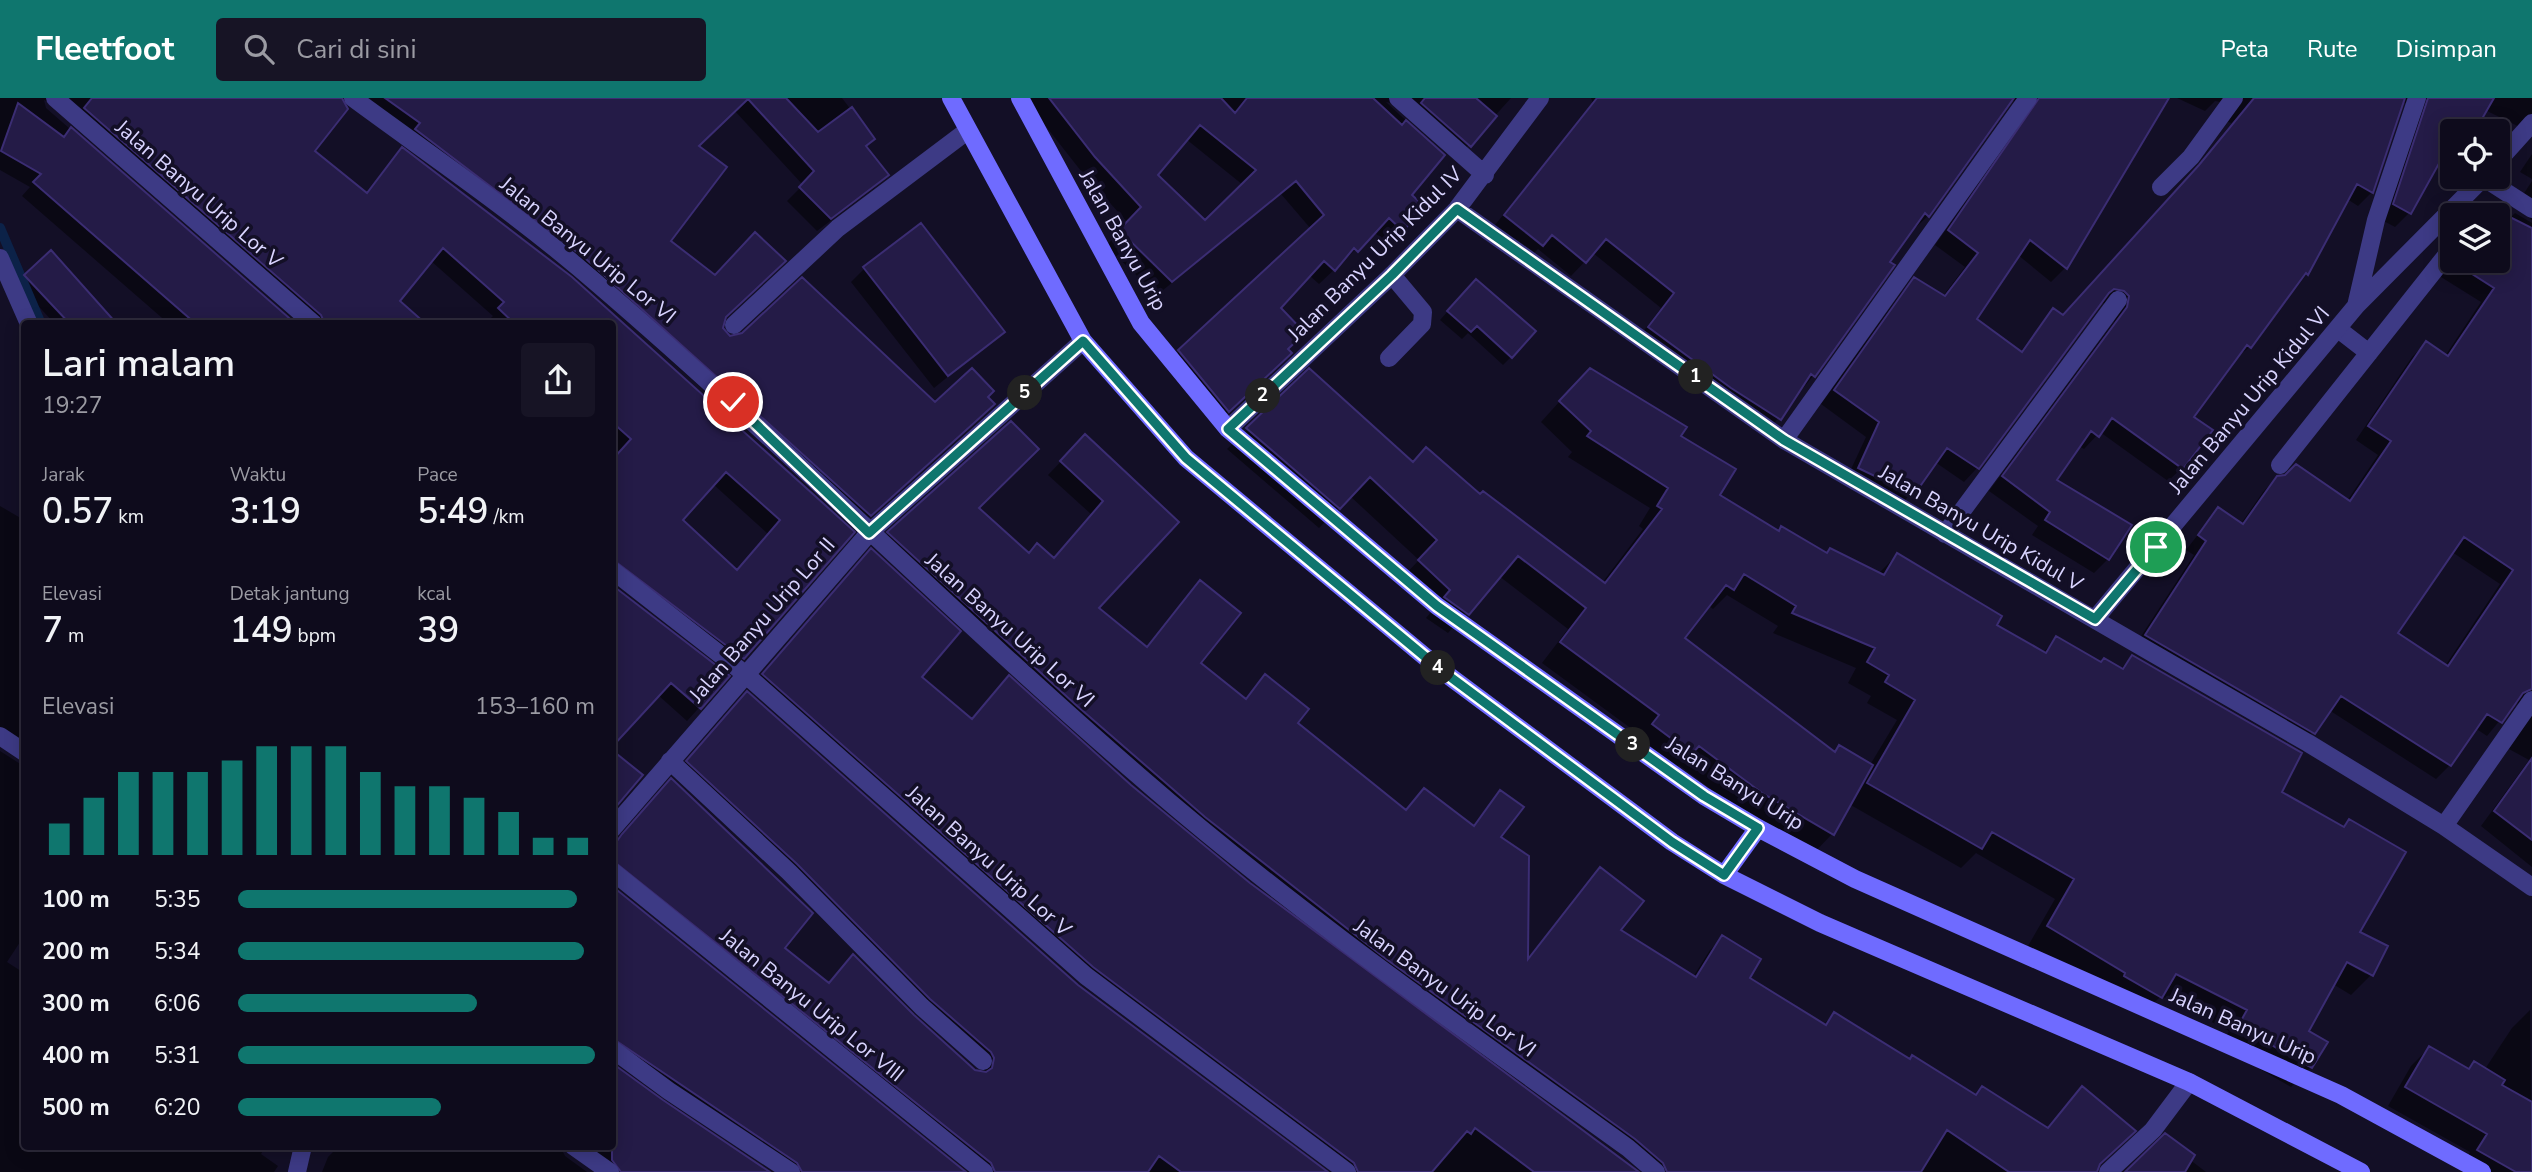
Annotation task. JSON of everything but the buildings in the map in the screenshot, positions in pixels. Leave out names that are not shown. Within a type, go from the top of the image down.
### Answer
[{"type":"main road","points":[[951,98],[1083,341],[1196,467],[1441,670],[1672,842],[1724,875],[1820,923],[2189,1082],[2361,1172]]},
{"type":"main road","name":"Jalan Banyu Urip","points":[[1020,98],[1141,323],[1228,429],[1437,606],[1704,796],[1758,828],[1855,880],[2341,1095],[2482,1172]]},
{"type":"main road","points":[[1724,875],[1758,828]]},
{"type":"street","name":"Jalan Banyu Urip Lor V","points":[[55,98],[309,320]]},
{"type":"street","name":"Jalan Banyu Urip Lor VI","points":[[353,98],[576,265],[733,402],[869,533],[1140,777],[1313,919],[1656,1172]]},
{"type":"street","points":[[1398,98],[1485,175]]},
{"type":"street","name":"Jalan Banyu Urip Kidul IV","points":[[1228,429],[1392,275],[1457,209],[1540,98]]},
{"type":"street","points":[[1784,440],[2028,98]]},
{"type":"street","points":[[2161,187],[2191,157],[2234,98]]},
{"type":"street","name":"Jalan Banyu Urip Kidul VI","points":[[2356,306],[2376,220],[2417,98]]},
{"type":"street","points":[[2510,147],[2532,122]]},
{"type":"street","points":[[734,325],[838,228],[967,131]]},
{"type":"street","name":"Jalan Banyu Urip Kidul VI","points":[[2095,619],[2356,306],[2472,189]]},
{"type":"street","points":[[2502,189],[2532,209]]},
{"type":"street","name":"Jalan Banyu Urip Kidul V","points":[[1457,209],[1784,440],[2308,743],[2444,826],[2532,887]]},
{"type":"street","points":[[0,258],[27,320]]},
{"type":"street","points":[[2280,465],[2440,263]]},
{"type":"street","points":[[1389,358],[1422,324],[1423,312],[1392,275]]},
{"type":"street","points":[[1945,534],[2118,300]]},
{"type":"street","points":[[2338,329],[2369,353]]},
{"type":"street","name":"Jalan Banyu Urip Lor II","points":[[616,824],[869,533],[1083,341]]},
{"type":"street","name":"Jalan Banyu Urip Lor V","points":[[616,573],[745,674],[1086,976],[1347,1172]]},
{"type":"street","points":[[2444,826],[2532,699]]},
{"type":"street","points":[[0,736],[21,750]]},
{"type":"street","points":[[670,761],[789,872],[922,1007],[984,1061]]},
{"type":"street","name":"Jalan Banyu Urip Lor VIII","points":[[616,875],[984,1172]]},
{"type":"street","points":[[616,1052],[669,1091],[791,1172]]},
{"type":"street","points":[[2108,1172],[2153,1130],[2189,1082]]},
{"type":"street","points":[[297,1172],[302,1150]]},
{"type":"street","points":[[579,1150],[611,1172]]},
{"type":"waterway","points":[[0,228],[39,320]]},
{"type":"route","points":[[733,402],[869,533],[1083,341],[1186,458],[1441,670],[1672,842],[1724,875],[1758,828],[1704,796],[1437,606],[1228,429],[1392,275],[1457,209],[1784,440],[2095,619],[2156,547]]}]
